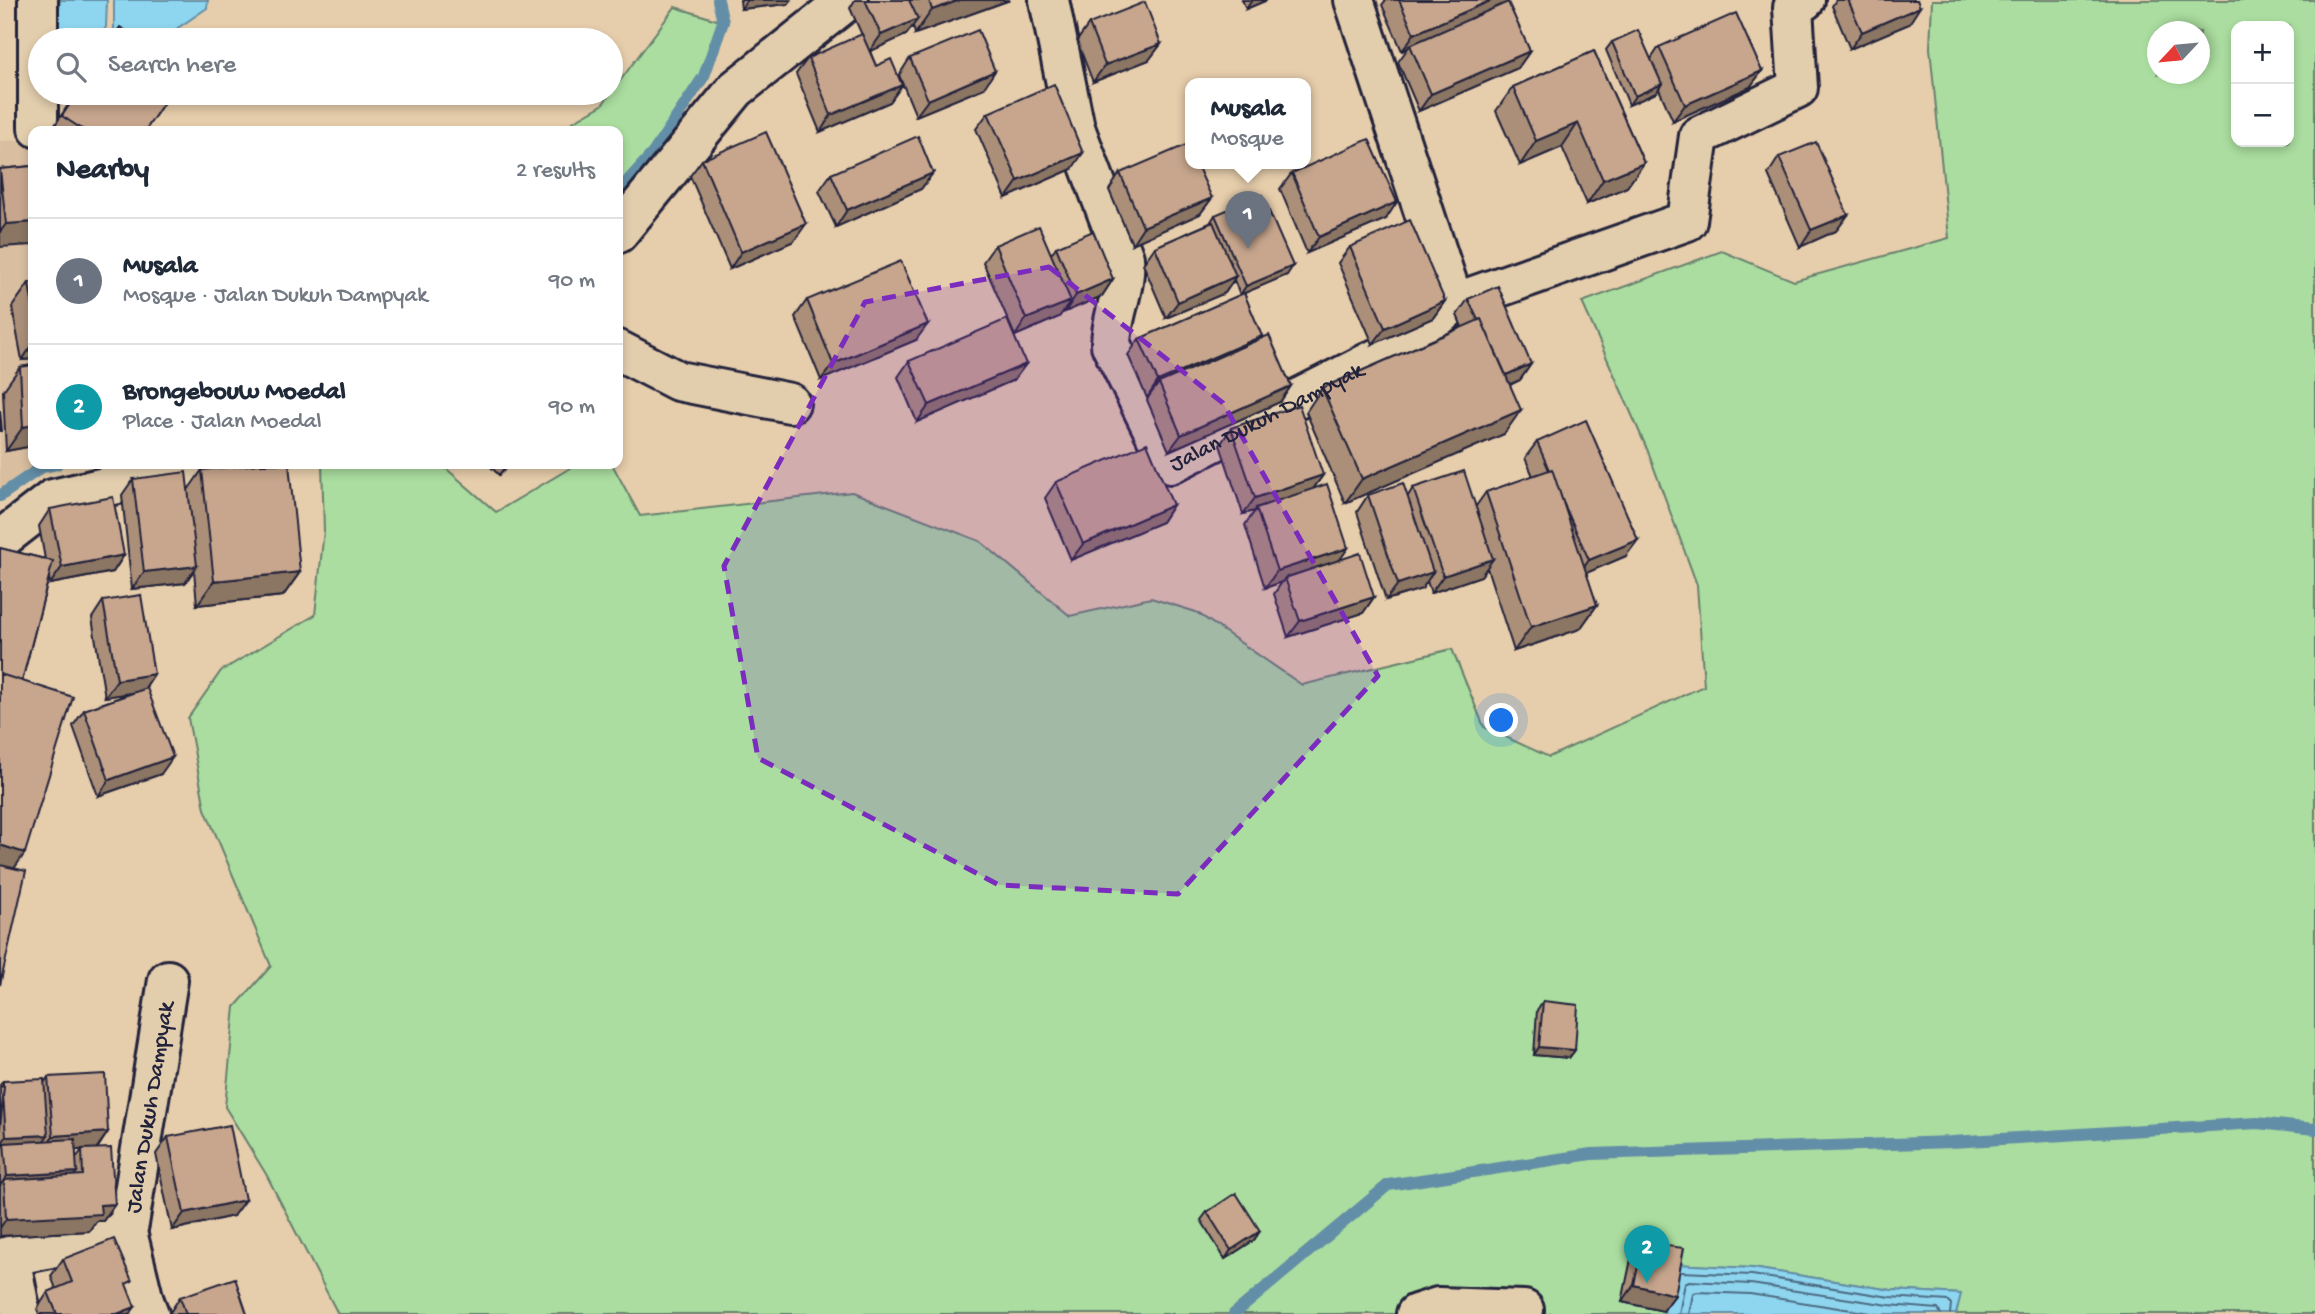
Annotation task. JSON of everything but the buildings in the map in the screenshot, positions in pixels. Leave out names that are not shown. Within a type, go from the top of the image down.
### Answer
[{"type":"street","points":[[38,0],[38,28]]},
{"type":"street","points":[[623,227],[736,89],[848,0]]},
{"type":"street","name":"Jalan Dukuh Dampyak","points":[[1049,0],[1075,128],[1124,258],[1125,269],[1111,332],[1111,345],[1170,464],[1409,342],[1454,303],[1688,221],[1699,136],[1798,89],[1793,8],[1805,0]]},
{"type":"street","points":[[1354,0],[1454,303]]},
{"type":"street","points":[[38,105],[38,126]]},
{"type":"street","points":[[623,352],[678,381],[790,403]]},
{"type":"street","points":[[0,540],[53,499],[182,469]]},
{"type":"street","name":"Jalan Dukuh Dampyak","points":[[5,1257],[117,1235],[129,1224],[168,980]]},
{"type":"street","points":[[126,1228],[149,1314]]},
{"type":"street","points":[[5,1257],[21,1314]]},
{"type":"street","points":[[1416,1314],[1437,1307],[1524,1310]]},
{"type":"highlighted area","points":[[1049,267],[1223,403],[1378,676],[1178,894],[999,885],[758,758],[724,566],[865,302]]},
{"type":"shaded area","points":[[28,140],[28,469],[39,469],[0,500],[0,141]]},
{"type":"green space","points":[[1932,0],[2315,0],[2315,1314],[1956,1314],[1960,1294],[1891,1290],[1752,1268],[1673,1264],[1664,1314],[338,1314],[266,1174],[225,1107],[235,1007],[271,966],[205,809],[188,718],[221,671],[315,615],[324,530],[322,469],[447,469],[496,512],[569,469],[615,469],[640,516],[852,492],[980,541],[1070,616],[1151,598],[1196,612],[1302,685],[1452,649],[1484,727],[1549,757],[1704,686],[1697,585],[1647,449],[1582,302],[1722,251],[1794,281],[1949,238],[1930,48]]},
{"type":"green space","points":[[675,7],[723,22],[704,76],[653,153],[669,200],[623,219],[623,126],[566,126],[602,105],[623,105],[623,77]]},
{"type":"water","points":[[60,0],[107,0],[105,28],[57,28]]},
{"type":"water","points":[[114,0],[208,0],[207,8],[178,28],[114,28]]},
{"type":"water","points":[[1673,1264],[1752,1268],[1891,1290],[1961,1294],[1956,1314],[1664,1314]]},
{"type":"waterway","points":[[623,186],[653,153],[704,76],[723,22],[718,0]]},
{"type":"waterway","points":[[0,496],[39,469]]},
{"type":"waterway","points":[[1234,1314],[1388,1185],[1591,1154],[1952,1142],[2257,1123],[2315,1129]]},
{"type":"place","name":"Musala","points":[[1248,249]]},
{"type":"place","name":"Brongebouw Moedal","points":[[1647,1283]]}]
